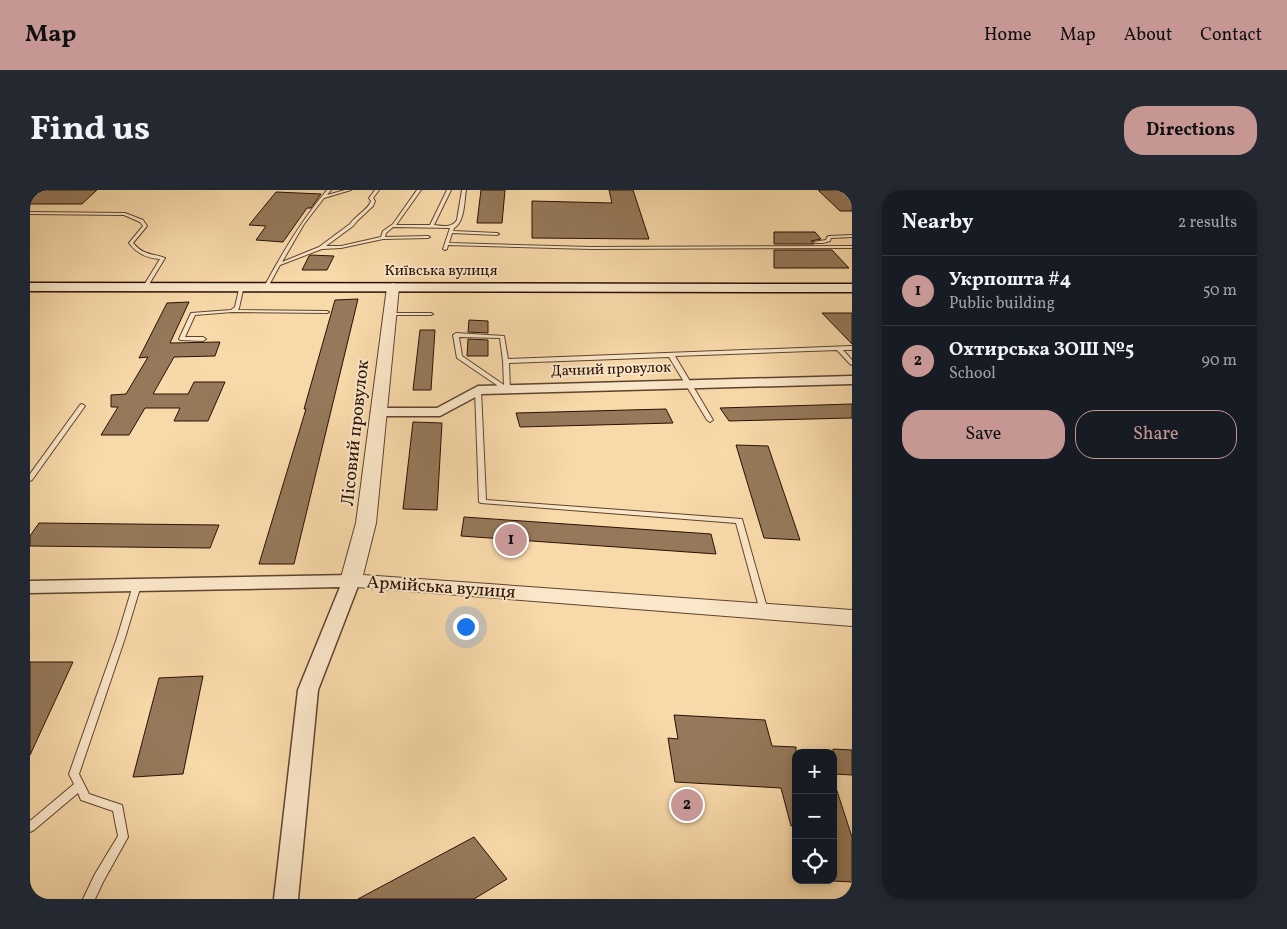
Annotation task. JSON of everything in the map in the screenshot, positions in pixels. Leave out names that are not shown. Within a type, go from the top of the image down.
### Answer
[{"type":"main road","name":"Київська вулиця","points":[[143,289],[266,287],[852,289]]},
{"type":"main road","name":"Київська вулиця","points":[[30,288],[241,290],[393,288]]},
{"type":"street","name":"Лісовий провулок","points":[[351,582],[366,523],[393,288]]},
{"type":"street","name":"Дачний провулок","points":[[478,390],[852,380]]},
{"type":"street","points":[[378,412],[440,412],[478,390]]},
{"type":"street","points":[[286,899],[308,690],[351,582]]},
{"type":"street","name":"Армійська вулиця","points":[[30,587],[351,582],[852,618]]},
{"type":"lane","points":[[266,287],[277,265],[329,190]]},
{"type":"lane","points":[[323,197],[349,190]]},
{"type":"lane","points":[[277,265],[321,248],[352,225],[372,205],[371,198],[378,190]]},
{"type":"lane","points":[[383,238],[384,232],[392,226],[420,190]]},
{"type":"lane","points":[[432,226],[449,190]]},
{"type":"lane","points":[[464,190],[458,220],[451,230],[446,246],[591,248],[852,247]]},
{"type":"lane","points":[[446,196],[463,196]]},
{"type":"lane","points":[[30,214],[125,214],[142,220],[145,226],[131,243],[136,251],[148,257],[163,258],[143,289]]},
{"type":"lane","points":[[392,226],[432,226],[451,230],[496,234]]},
{"type":"lane","points":[[815,242],[828,241],[829,237],[852,236]]},
{"type":"lane","points":[[321,248],[341,247],[383,238],[428,237]]},
{"type":"lane","points":[[232,311],[237,308],[241,290]]},
{"type":"lane","points":[[203,339],[182,339],[193,314],[232,311],[327,312]]},
{"type":"lane","points":[[389,314],[431,314]]},
{"type":"lane","points":[[456,335],[502,337],[506,360],[507,390],[459,357],[456,335]]},
{"type":"lane","points":[[506,360],[852,348]]},
{"type":"lane","points":[[839,349],[852,363]]},
{"type":"lane","points":[[671,355],[710,420]]},
{"type":"lane","points":[[478,390],[483,502],[739,521],[764,611]]},
{"type":"lane","points":[[30,479],[82,406]]},
{"type":"lane","points":[[89,899],[123,837],[118,808],[85,797],[74,774],[122,638],[138,585]]},
{"type":"lane","points":[[30,827],[79,786]]},
{"type":"building","points":[[30,190],[97,190],[82,204],[30,204]]},
{"type":"building","points":[[481,190],[505,190],[502,223],[477,223]]},
{"type":"building","points":[[609,190],[633,190],[649,239],[532,238],[532,201],[612,203]]},
{"type":"building","points":[[818,190],[852,190],[852,211],[840,211]]},
{"type":"building","points":[[276,192],[321,194],[311,208],[307,208],[283,242],[256,240],[266,226],[249,225]]},
{"type":"building","points":[[774,232],[815,232],[821,239],[811,241],[814,244],[774,244]]},
{"type":"building","points":[[774,250],[832,250],[849,268],[774,268]]},
{"type":"building","points":[[311,255],[334,256],[327,270],[302,270]]},
{"type":"building","points":[[358,299],[294,564],[259,564],[306,409],[304,409],[335,300]]},
{"type":"building","points":[[189,302],[170,343],[220,342],[215,356],[174,357],[153,394],[188,394],[194,382],[225,382],[208,421],[174,421],[180,408],[145,408],[129,435],[101,435],[118,407],[111,407],[111,395],[126,394],[148,357],[139,358],[167,303]]},
{"type":"building","points":[[822,313],[852,313],[852,344]]},
{"type":"building","points":[[469,320],[488,321],[488,333],[468,332]]},
{"type":"building","points":[[420,330],[435,330],[431,390],[413,390]]},
{"type":"building","points":[[468,339],[488,340],[488,356],[467,356]]},
{"type":"building","points":[[852,404],[852,418],[729,421],[720,408]]},
{"type":"building","points":[[666,409],[673,423],[520,427],[516,413]]},
{"type":"building","points":[[413,422],[442,423],[437,510],[403,509]]},
{"type":"building","points":[[736,445],[768,446],[800,540],[764,538]]},
{"type":"building","points":[[464,517],[711,534],[716,554],[461,536]]},
{"type":"building","points":[[39,523],[219,525],[210,548],[30,546],[30,536]]},
{"type":"building","points":[[30,662],[73,662],[30,755]]},
{"type":"building","points":[[203,676],[183,774],[133,777],[159,678]]},
{"type":"building","points":[[674,715],[765,720],[772,746],[796,747],[796,749],[792,749],[792,826],[781,788],[675,782],[668,738],[678,739]]},
{"type":"building","points":[[837,749],[852,750],[852,775],[837,774]]},
{"type":"building","points":[[837,791],[852,837],[852,882],[837,881]]},
{"type":"building","points":[[474,837],[507,879],[474,899],[358,899]]},
{"type":"place","name":"Укрпошта #4","points":[[511,540]]},
{"type":"place","name":"Охтирська ЗОШ №5","points":[[687,805]]}]
